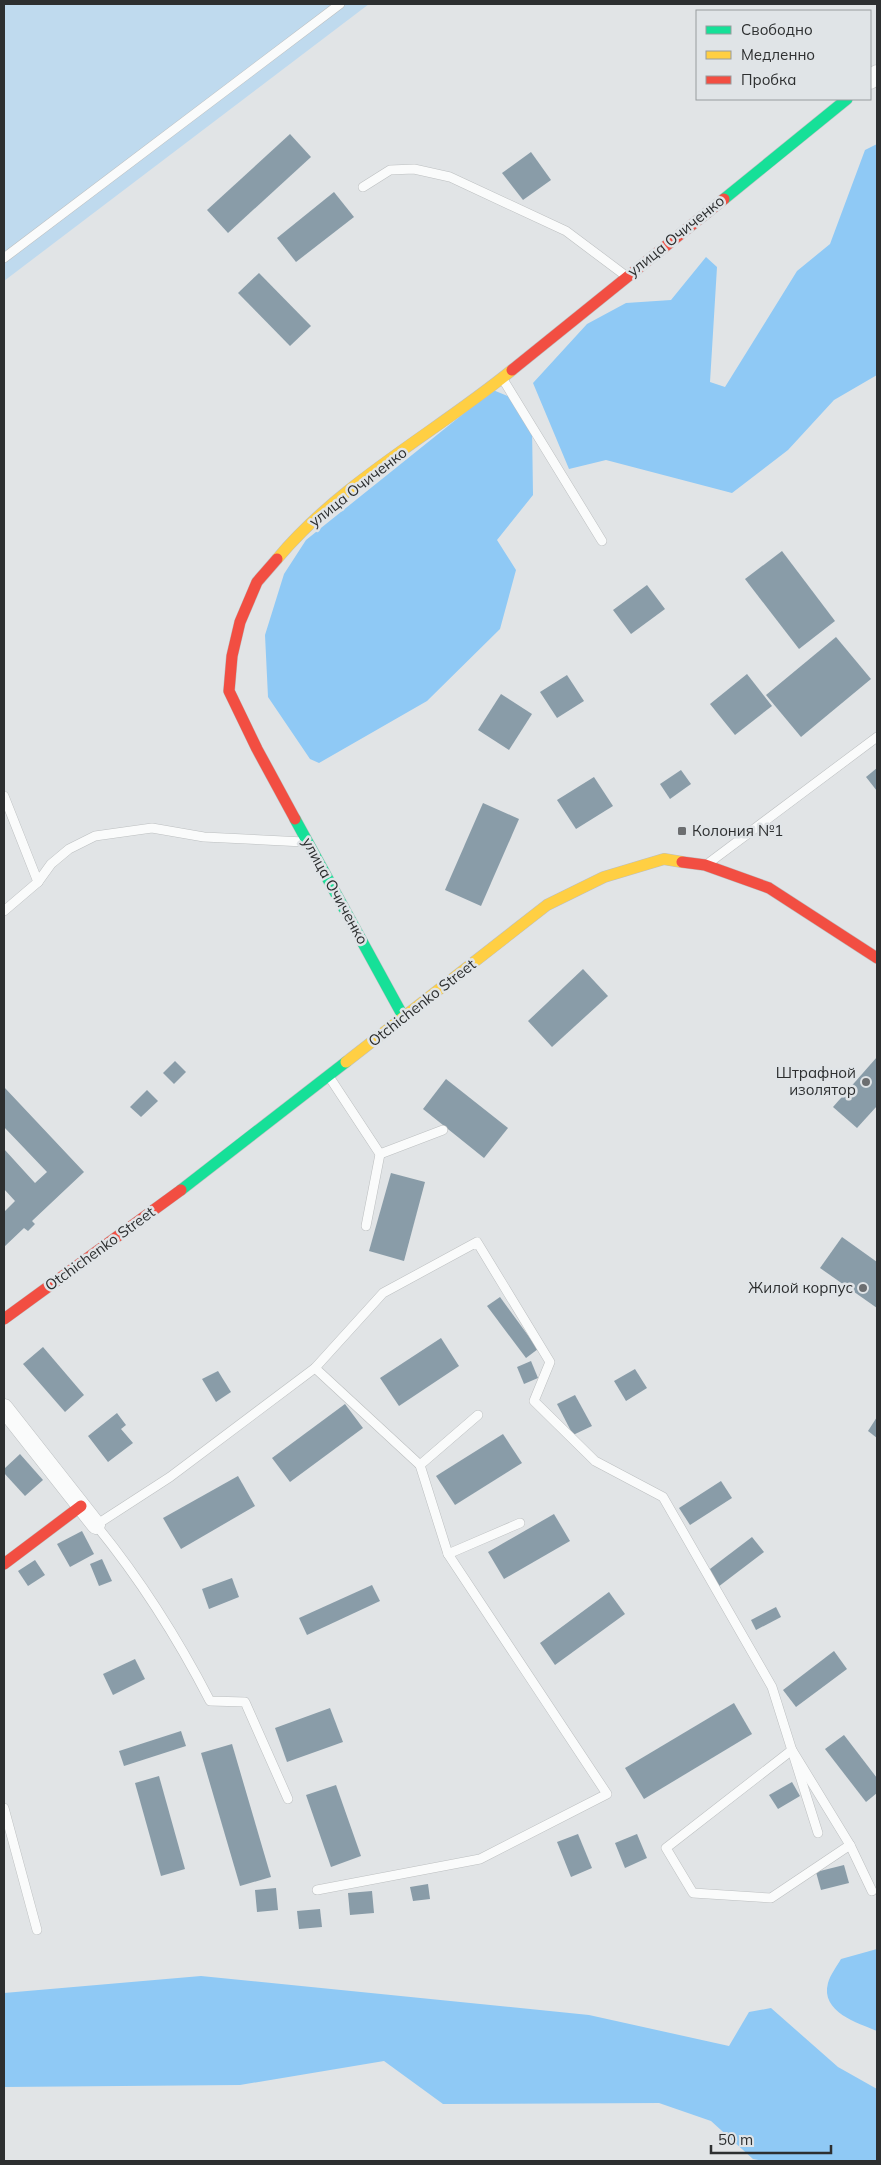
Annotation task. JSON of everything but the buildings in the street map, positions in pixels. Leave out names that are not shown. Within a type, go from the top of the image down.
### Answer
[{"type":"street","name":"улица Очиченко","points":[[404,1018],[257,749],[229,690],[232,656],[240,622],[257,582],[294,538],[349,491],[502,378],[846,100]]},
{"type":"street","name":"Otchichenko Street","points":[[4,1319],[197,1178],[404,1018],[546,905],[604,877],[664,859],[705,866],[769,888],[877,958]]},
{"type":"street","points":[[4,1408],[96,1525]]},
{"type":"street","points":[[4,1564],[80,1506]]},
{"type":"lane","points":[[4,258],[340,4]]},
{"type":"lane","points":[[363,187],[390,170],[414,169],[450,176],[566,231],[626,276]]},
{"type":"lane","points":[[502,378],[602,541]]},
{"type":"lane","points":[[705,866],[877,737]]},
{"type":"lane","points":[[4,796],[38,882]]},
{"type":"lane","points":[[4,911],[38,882],[51,864],[69,849],[95,836],[152,828],[204,837],[308,843]]},
{"type":"lane","points":[[328,1075],[380,1154],[366,1226]]},
{"type":"lane","points":[[380,1154],[443,1130]]},
{"type":"lane","points":[[288,1799],[245,1702],[210,1701],[181,1648],[120,1554],[96,1525],[170,1478],[315,1368],[383,1293],[477,1242],[550,1362],[534,1401],[595,1461],[663,1497],[772,1687],[818,1833]]},
{"type":"lane","points":[[315,1368],[420,1465],[448,1554],[607,1794],[480,1859],[317,1890]]},
{"type":"lane","points":[[420,1465],[478,1415]]},
{"type":"lane","points":[[448,1554],[520,1522]]},
{"type":"lane","points":[[792,1750],[666,1848],[693,1893],[771,1898],[850,1845]]},
{"type":"lane","points":[[792,1750],[850,1845],[872,1891]]},
{"type":"lane","points":[[4,1808],[37,1930]]},
{"type":"shaded area","points":[[4,4],[369,4],[4,281]]},
{"type":"water","points":[[877,144],[877,375],[834,400],[788,450],[732,493],[606,460],[569,469],[533,383],[587,324],[626,303],[671,300],[706,257],[717,267],[710,382],[725,387],[797,271],[830,244],[865,150]]},
{"type":"water","points":[[493,390],[510,397],[532,426],[533,495],[497,540],[516,570],[500,629],[427,701],[319,763],[310,759],[268,697],[265,635],[284,574],[306,540]]},
{"type":"water","points":[[877,1949],[877,2031],[842,2015],[830,2002],[827,1993],[829,1980],[841,1959]]},
{"type":"water","points":[[201,1976],[589,2015],[729,2046],[749,2012],[771,2008],[838,2067],[877,2089],[877,2161],[764,2161],[753,2159],[711,2121],[659,2103],[443,2104],[384,2061],[240,2085],[4,2087],[4,1993]]},
{"type":"traffic: fast","points":[[724,199],[846,100]]},
{"type":"traffic: fast","points":[[295,819],[404,1018]]},
{"type":"traffic: fast","points":[[181,1190],[346,1062]]},
{"type":"traffic: slow","points":[[277,559],[302,531],[359,482],[512,370]]},
{"type":"traffic: slow","points":[[346,1062],[547,905],[604,877],[664,859],[682,862]]},
{"type":"traffic: jam","points":[[512,370],[724,199]]},
{"type":"traffic: jam","points":[[277,559],[257,582],[240,622],[232,656],[229,691],[257,749],[295,819]]},
{"type":"traffic: jam","points":[[682,862],[705,865],[769,888],[877,958]]},
{"type":"traffic: jam","points":[[4,1319],[181,1190]]},
{"type":"traffic: jam","points":[[4,1564],[81,1506]]},
{"type":"place","name":"Колония №1","points":[[682,831]]},
{"type":"place","name":"Штрафной изолятор","points":[[866,1082]]},
{"type":"place","name":"Жилой корпус","points":[[863,1288]]}]
